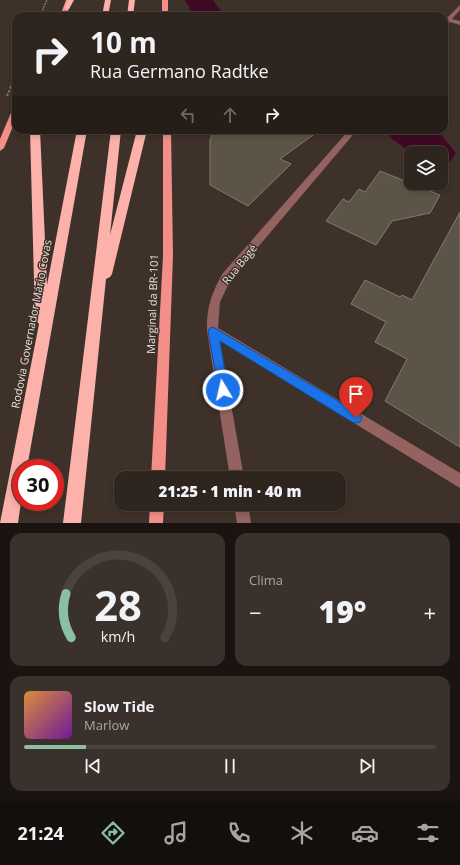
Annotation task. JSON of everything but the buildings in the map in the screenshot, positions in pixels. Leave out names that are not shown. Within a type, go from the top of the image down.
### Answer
[{"type":"highway","points":[[67,8],[70,0]]},
{"type":"highway","points":[[106,12],[108,0]]},
{"type":"highway","points":[[130,12],[132,0]]},
{"type":"highway","points":[[35,134],[43,340]]},
{"type":"highway","name":"Rodovia Governador Mário Covas","points":[[9,523],[81,134]]},
{"type":"highway","points":[[72,523],[116,134]]},
{"type":"highway","points":[[94,320],[141,134]]},
{"type":"main road","points":[[165,0],[165,12]]},
{"type":"main road","points":[[65,12],[67,8]]},
{"type":"main road","points":[[0,148],[12,120]]},
{"type":"main road","name":"Marginal da BR-101","points":[[158,471],[168,256],[167,134]]},
{"type":"main road","points":[[156,523],[157,511]]},
{"type":"street","points":[[460,7],[448,20],[460,23]]},
{"type":"street","name":"Rua Bagé","points":[[236,471],[213,331],[212,312],[216,293],[227,276],[350,134]]},
{"type":"street","points":[[213,331],[460,480]]},
{"type":"street","points":[[242,511],[244,523]]},
{"type":"path","points":[[42,12],[47,0]]},
{"type":"path","points":[[5,100],[12,83]]},
{"type":"waterway","points":[[199,0],[206,12]]},
{"type":"waterway","points":[[412,134],[429,146]]},
{"type":"route","points":[[223,390],[213,331],[356,418]]}]
